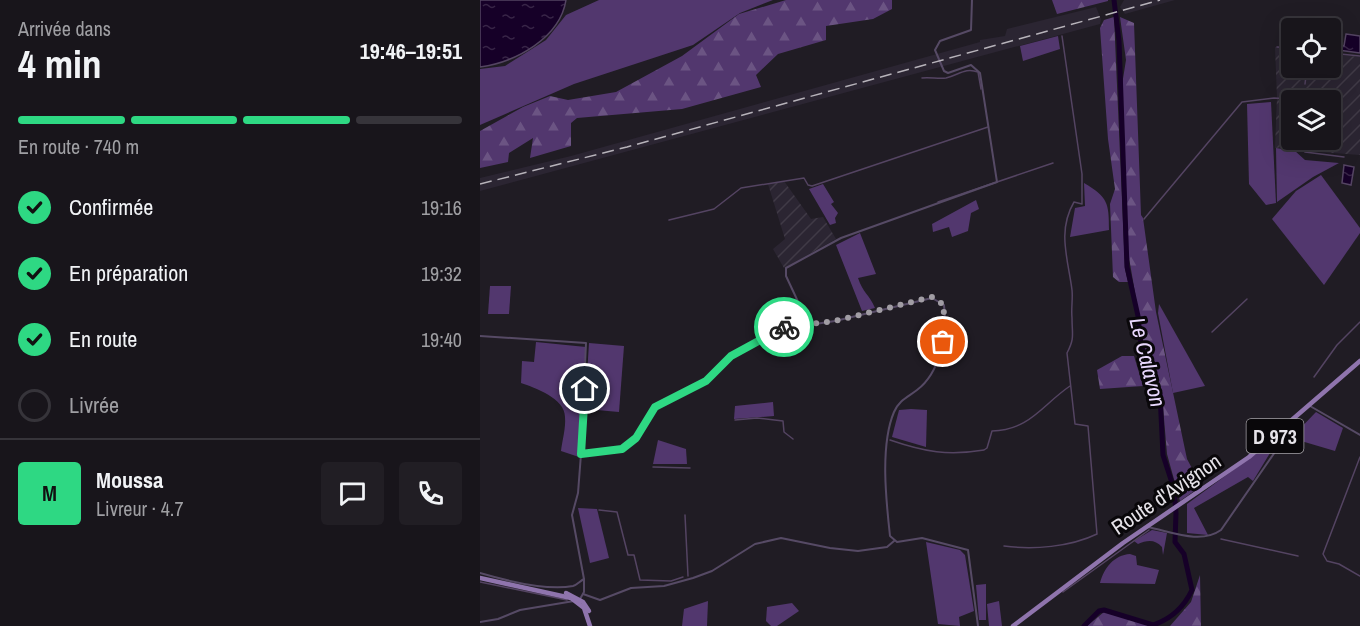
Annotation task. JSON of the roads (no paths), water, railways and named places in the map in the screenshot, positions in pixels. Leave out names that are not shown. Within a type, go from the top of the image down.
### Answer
[{"type":"main road","name":"Route d'Avignon","points":[[1013,626],[1285,428],[1360,361]]},
{"type":"main road","points":[[480,578],[580,600]]},
{"type":"main road","points":[[518,587],[560,592],[580,600],[589,609],[591,626]]},
{"type":"street","points":[[808,324],[806,312],[786,276],[786,268],[840,238],[998,182],[980,73],[971,65],[948,73],[944,71],[935,48],[940,40],[971,30],[972,0]]},
{"type":"street","points":[[581,454],[622,449],[636,438],[655,407],[706,381],[731,356],[776,330],[848,318],[917,299],[937,298],[944,305],[945,331],[934,366],[925,383],[899,403],[887,437],[889,529],[894,541]]},
{"type":"street","points":[[480,336],[586,343],[578,493],[572,515],[584,579],[580,600]]},
{"type":"street","points":[[1310,406],[1360,435]]},
{"type":"street","points":[[1147,527],[1191,536],[1212,537],[1227,524],[1287,435],[1285,428]]},
{"type":"street","points":[[480,622],[520,610],[580,600],[600,600],[631,588],[664,586],[693,578],[712,571],[755,544],[781,538],[858,551],[886,546],[894,541],[927,539],[968,550],[978,626]]},
{"type":"street","points":[[480,573],[512,581],[556,586],[575,586],[584,579]]},
{"type":"water","points":[[480,0],[566,0],[562,14],[546,37],[508,60],[480,67]]},
{"type":"water","points":[[1346,34],[1360,36],[1360,53],[1341,50],[1341,46],[1344,46]]},
{"type":"water","points":[[1344,165],[1354,167],[1351,185],[1342,183]]},
{"type":"waterway","name":"Le Calavon","points":[[1084,626],[1099,611],[1104,610],[1153,625],[1176,612],[1192,590],[1184,554],[1175,542],[1174,489],[1163,455],[1160,394],[1141,346],[1138,316],[1127,267],[1119,41],[1114,0]]},
{"type":"waterway","points":[[1004,546],[1027,548],[1051,546],[1075,542],[1097,534],[1088,426],[1075,424],[1067,353],[1072,336],[1072,293],[1065,234],[1069,213],[1074,202],[1082,204],[1082,174],[1062,36]]},
{"type":"waterway","points":[[1277,47],[1281,47]]},
{"type":"waterway","points":[[1341,54],[1360,56]]},
{"type":"waterway","points":[[922,78],[946,78],[973,71],[978,72],[981,89]]},
{"type":"waterway","points":[[1305,84],[1306,78]]},
{"type":"waterway","points":[[1144,219],[1242,102],[1281,98]]},
{"type":"waterway","points":[[669,220],[714,209],[741,188],[804,178],[808,185],[812,186],[988,127]]},
{"type":"waterway","points":[[1304,150],[1344,157]]},
{"type":"waterway","points":[[938,202],[1053,163]]},
{"type":"waterway","points":[[1212,332],[1247,299]]},
{"type":"waterway","points":[[1314,377],[1337,345],[1360,322]]},
{"type":"waterway","points":[[890,440],[937,452],[959,453],[984,450],[987,448],[992,431],[1005,430],[1026,421],[1070,386]]},
{"type":"waterway","points":[[735,420],[757,418],[783,421],[784,432],[793,439]]},
{"type":"waterway","points":[[1360,457],[1323,554],[1327,561],[1339,564],[1360,576]]},
{"type":"waterway","points":[[653,467],[690,468]]},
{"type":"waterway","points":[[599,510],[617,512],[628,555],[634,555],[640,580],[671,581],[683,577]]},
{"type":"waterway","points":[[685,515],[688,576]]},
{"type":"waterway","points":[[1063,592],[1149,530]]},
{"type":"waterway","points":[[1221,539],[1298,556]]},
{"type":"waterway","points":[[480,582],[567,600]]},
{"type":"railway","points":[[480,184],[627,147],[1160,0]]}]
